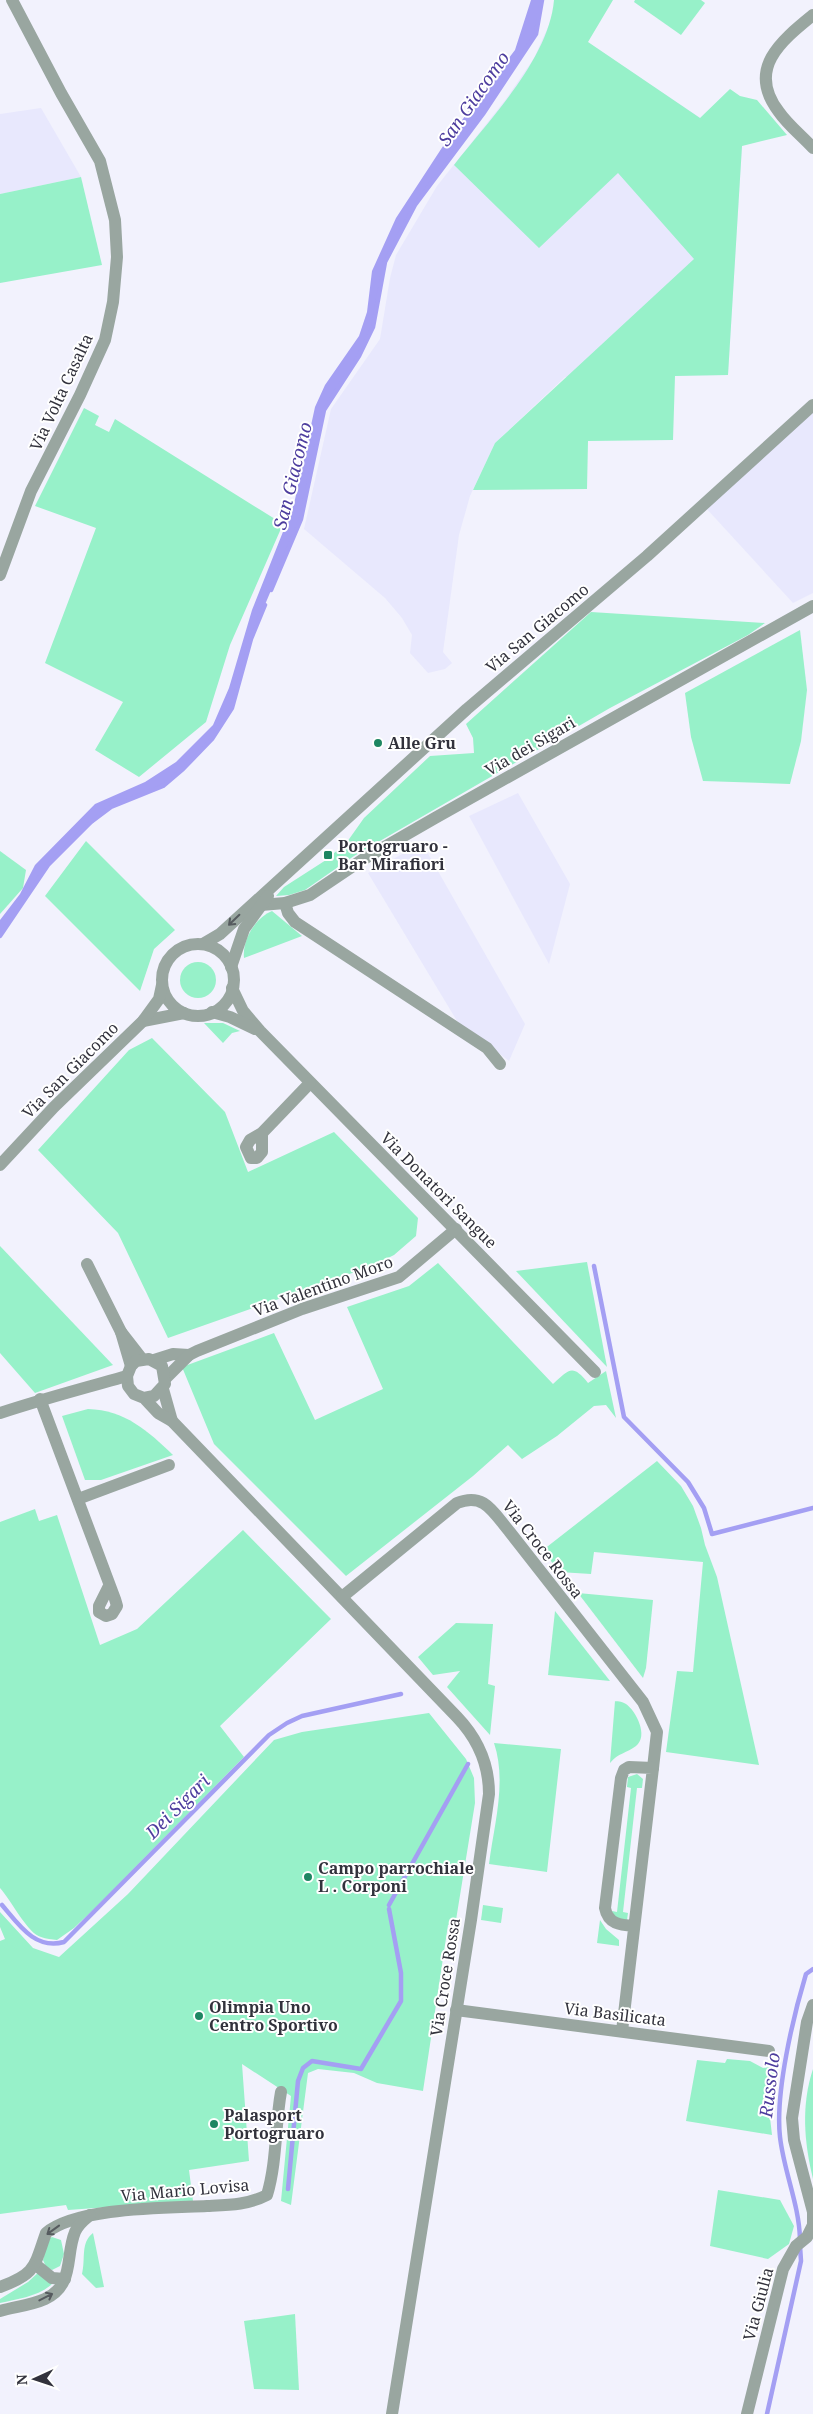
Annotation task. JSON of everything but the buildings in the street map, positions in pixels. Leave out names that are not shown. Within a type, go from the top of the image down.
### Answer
[{"type":"street","name":"Via Volta Casalta","points":[[0,575],[31,491],[80,395],[105,340],[113,302],[117,257],[115,220],[100,161],[61,93],[12,0]]},
{"type":"street","points":[[813,15],[772,53],[768,65],[767,82],[768,95],[779,113],[813,148]]},
{"type":"street","name":"Via San Giacomo","points":[[203,944],[220,934],[282,875],[466,709],[647,556],[813,405]]},
{"type":"street","name":"Via dei Sigari","points":[[261,905],[285,903],[310,895],[362,860],[435,818],[813,606]]},
{"type":"street","name":"Via San Giacomo","points":[[231,967],[244,929],[282,875]]},
{"type":"street","points":[[285,903],[288,913],[295,922],[487,1048],[500,1064]]},
{"type":"street","points":[[203,944],[219,950],[231,967],[232,988],[224,1003],[212,1012],[196,1016],[184,1014],[172,1005],[162,985],[163,969],[176,950],[186,945],[203,944]]},
{"type":"street","name":"Via San Giacomo","points":[[0,1165],[54,1108],[143,1021],[159,999],[162,985]]},
{"type":"street","name":"Via Donatori Sangue","points":[[232,988],[243,1011],[260,1032],[595,1372]]},
{"type":"street","name":"Via Donatori Sangue","points":[[212,1012],[230,1017],[260,1032]]},
{"type":"street","name":"Via San Giacomo","points":[[143,1021],[184,1014]]},
{"type":"street","points":[[262,1133],[310,1083]]},
{"type":"street","name":"Via Valentino Moro","points":[[0,1413],[40,1399],[81,1390],[138,1365],[173,1354],[189,1354],[302,1309],[399,1277],[456,1229]]},
{"type":"street","name":"Via Croce Rossa","points":[[87,1264],[138,1365],[162,1366],[172,1421]]},
{"type":"street","name":"Via Valentino Moro","points":[[164,1384],[189,1354]]},
{"type":"street","points":[[130,1390],[138,1365]]},
{"type":"street","points":[[144,1398],[154,1396],[164,1384]]},
{"type":"street","name":"Via Valentino Moro","points":[[81,1390],[130,1390]]},
{"type":"street","name":"Via Croce Rossa","points":[[130,1390],[144,1398],[158,1413],[172,1421],[473,1734],[489,1774],[484,1828],[392,2414]]},
{"type":"street","points":[[40,1399],[109,1586]]},
{"type":"street","points":[[78,1499],[170,1465]]},
{"type":"street","name":"Via Croce Rossa","points":[[342,1597],[457,1503],[466,1499],[481,1501],[488,1506],[509,1531],[643,1702],[657,1732],[622,2031]]},
{"type":"street","points":[[634,1926],[612,1922],[606,1915],[605,1908],[621,1778],[624,1770],[629,1767],[653,1768]]},
{"type":"street","name":"Via Giulia","points":[[747,2414],[783,2269],[796,2246],[807,2237],[813,2225],[813,2212],[798,2160],[792,2118],[807,2022],[813,2005]]},
{"type":"street","name":"Via Basilicata","points":[[456,2010],[769,2051]]},
{"type":"street","name":"Via Mario Lovisa","points":[[36,2265],[46,2233],[71,2219],[90,2215],[243,2204],[267,2195],[272,2179],[276,2119],[281,2092]]},
{"type":"street","points":[[0,2311],[44,2300],[56,2292],[65,2279],[75,2231],[81,2222],[90,2215]]},
{"type":"street","points":[[0,2287],[26,2275],[36,2265],[52,2278],[65,2279]]},
{"type":"shaded area","points":[[531,0],[541,0],[534,37],[483,114],[415,205],[385,262],[373,327],[359,356],[324,410],[301,519],[251,638],[232,708],[212,739],[183,769],[163,786],[111,807],[72,841],[48,865],[0,936],[0,920],[20,894],[35,865],[95,804],[145,782],[176,762],[213,725],[229,688],[252,610],[294,504],[315,407],[325,385],[359,336],[367,312],[372,271],[396,218],[447,140],[515,50]]},
{"type":"shaded area","points":[[552,18],[742,146],[728,375],[565,377],[495,443],[470,496],[459,535],[443,652],[452,663],[445,669],[428,673],[410,653],[412,635],[402,618],[385,598],[304,529],[331,409],[380,339],[390,278],[396,255],[437,186],[506,99],[534,58]]},
{"type":"shaded area","points":[[41,108],[81,177],[0,194],[0,114]]},
{"type":"shaded area","points":[[813,411],[813,593],[793,603],[705,507]]},
{"type":"shaded area","points":[[518,793],[570,884],[549,964],[469,816]]},
{"type":"shaded area","points":[[422,843],[525,1024],[509,1061],[457,1021],[368,873]]},
{"type":"green space","points":[[554,0],[613,0],[588,42],[700,118],[730,89],[740,96],[757,100],[787,135],[742,146],[728,375],[675,376],[673,440],[588,441],[587,489],[473,490],[495,443],[694,259],[618,173],[539,248],[454,165],[500,109],[529,66],[550,22]]},
{"type":"green space","points":[[635,0],[701,0],[705,3],[681,35],[634,2]]},
{"type":"green space","points":[[81,177],[102,265],[0,283],[0,194]]},
{"type":"green space","points":[[84,408],[99,416],[95,425],[109,432],[115,419],[283,524],[230,645],[206,722],[139,777],[95,750],[123,702],[45,663],[96,528],[35,506]]},
{"type":"green space","points":[[591,612],[765,623],[748,635],[610,708],[354,856],[305,890],[289,895],[276,896],[284,887],[326,860],[347,842],[364,818],[430,756],[474,753],[473,738],[466,724]]},
{"type":"green space","points":[[800,630],[807,690],[801,741],[790,784],[703,781],[691,737],[685,693]]},
{"type":"green space","points":[[86,841],[175,930],[154,949],[140,991],[45,896]]},
{"type":"green space","points":[[0,851],[26,870],[23,888],[0,914]]},
{"type":"green space","points":[[272,911],[302,936],[244,958],[245,944],[251,930],[260,919]]},
{"type":"green space","points":[[198,962],[205,963],[211,967],[215,973],[215,987],[211,993],[205,997],[198,998],[191,997],[185,993],[181,987],[180,980],[181,973],[185,967],[191,963]]},
{"type":"green space","points":[[204,1023],[223,1023],[240,1031],[232,1033],[223,1043]]},
{"type":"green space","points":[[152,1038],[225,1112],[248,1172],[334,1132],[418,1218],[416,1236],[394,1255],[372,1266],[168,1338],[118,1233],[38,1150],[129,1050]]},
{"type":"green space","points":[[0,1246],[113,1365],[35,1393],[0,1353]]},
{"type":"green space","points":[[587,1262],[607,1367],[516,1271]]},
{"type":"green space","points":[[438,1263],[553,1384],[570,1371],[578,1373],[588,1383],[606,1371],[616,1418],[606,1405],[594,1406],[557,1436],[522,1459],[508,1445],[473,1476],[346,1576],[214,1444],[182,1367],[274,1333],[315,1420],[383,1389],[347,1307],[409,1286]]},
{"type":"green space","points":[[88,1409],[113,1413],[135,1423],[173,1455],[101,1480],[85,1480],[62,1416]]},
{"type":"green space","points":[[657,1461],[681,1486],[693,1506],[701,1528],[717,1577],[759,1765],[666,1752],[677,1671],[693,1672],[703,1562],[594,1552],[591,1574],[559,1572],[543,1550]]},
{"type":"green space","points":[[35,1509],[39,1521],[57,1515],[100,1645],[137,1629],[243,1530],[331,1619],[220,1726],[244,1757],[93,1910],[74,1928],[57,1940],[36,1935],[0,1888],[0,1522]]},
{"type":"green space","points":[[578,1593],[653,1600],[646,1668],[643,1678]]},
{"type":"green space","points":[[555,1611],[610,1681],[548,1675]]},
{"type":"green space","points":[[456,1623],[493,1624],[488,1684],[495,1686],[490,1735],[447,1687],[460,1671],[433,1675],[418,1657]]},
{"type":"green space","points":[[615,1701],[618,1701],[626,1704],[634,1712],[640,1724],[641,1736],[640,1742],[636,1746],[616,1757],[610,1763]]},
{"type":"green space","points":[[429,1713],[466,1759],[474,1778],[475,1803],[456,1920],[448,1925],[423,2091],[377,2083],[354,2073],[318,2069],[308,2073],[291,2205],[281,2201],[291,2096],[242,2064],[249,2161],[189,2170],[193,2201],[68,2210],[66,2205],[0,2214],[0,1941],[5,1939],[0,1927],[0,1912],[33,1948],[59,1957],[128,1894],[274,1740],[302,1732]]},
{"type":"green space","points":[[494,1743],[561,1749],[547,1872],[489,1864],[499,1788],[498,1758]]},
{"type":"green space","points":[[637,1774],[643,1779],[642,1788],[637,1788],[623,1912],[628,1913],[627,1920],[614,1919],[612,1911],[617,1912],[631,1788],[627,1787],[628,1777]]},
{"type":"green space","points":[[483,1905],[503,1908],[501,1923],[481,1920]]},
{"type":"green space","points":[[600,1920],[606,1929],[619,1940],[619,1946],[597,1943]]},
{"type":"green space","points":[[727,2059],[750,2061],[763,2068],[778,2066],[769,2109],[772,2135],[686,2121],[697,2060],[725,2063]]},
{"type":"green space","points":[[813,2069],[813,2179],[806,2137],[805,2110]]},
{"type":"green space","points":[[718,2190],[780,2200],[794,2226],[789,2244],[768,2259],[710,2246]]},
{"type":"green space","points":[[93,2233],[104,2287],[96,2288],[82,2274],[86,2242]]},
{"type":"green space","points":[[52,2237],[61,2240],[64,2254],[60,2266],[52,2270],[46,2267],[43,2260],[48,2239]]},
{"type":"green space","points":[[40,2271],[54,2282],[49,2287],[36,2294],[0,2303],[0,2299],[28,2282]]},
{"type":"green space","points":[[295,2314],[299,2390],[254,2389],[244,2321]]},
{"type":"waterway","name":"San Giacomo","points":[[271,590],[301,519],[324,410],[359,356],[373,327],[385,262],[415,205],[483,114],[536,34],[542,0]]},
{"type":"waterway","name":"San Giacomo","points":[[0,936],[48,865],[91,822],[111,807],[163,786],[183,769],[212,739],[232,708],[251,639],[265,605]]},
{"type":"waterway","points":[[594,1266],[624,1417],[688,1482],[704,1508],[712,1534],[813,1508]]},
{"type":"waterway","name":"Dei Sigari","points":[[2,1905],[21,1928],[36,1939],[54,1944],[64,1942],[269,1735],[302,1716],[401,1694]]},
{"type":"waterway","points":[[389,1905],[468,1764]]},
{"type":"waterway","points":[[288,2189],[298,2081],[303,2068],[312,2061],[361,2069],[401,2001],[401,1973],[389,1909]]},
{"type":"waterway","name":"Russolo","points":[[800,2239],[797,2213],[782,2150],[779,2119],[786,2055],[806,1974],[813,1969]]},
{"type":"waterway","name":"Russolo","points":[[767,2414],[801,2261],[800,2246]]},
{"type":"place","name":"Alle Gru","points":[[378,743]]},
{"type":"place","name":"Portogruaro - Bar Mirafiori","points":[[328,855]]},
{"type":"place","name":"Campo parrochiale L . Corponi","points":[[308,1877]]},
{"type":"place","name":"Olimpia Uno Centro Sportivo","points":[[199,2016]]},
{"type":"place","name":"Palasport Portogruaro","points":[[214,2124]]}]
